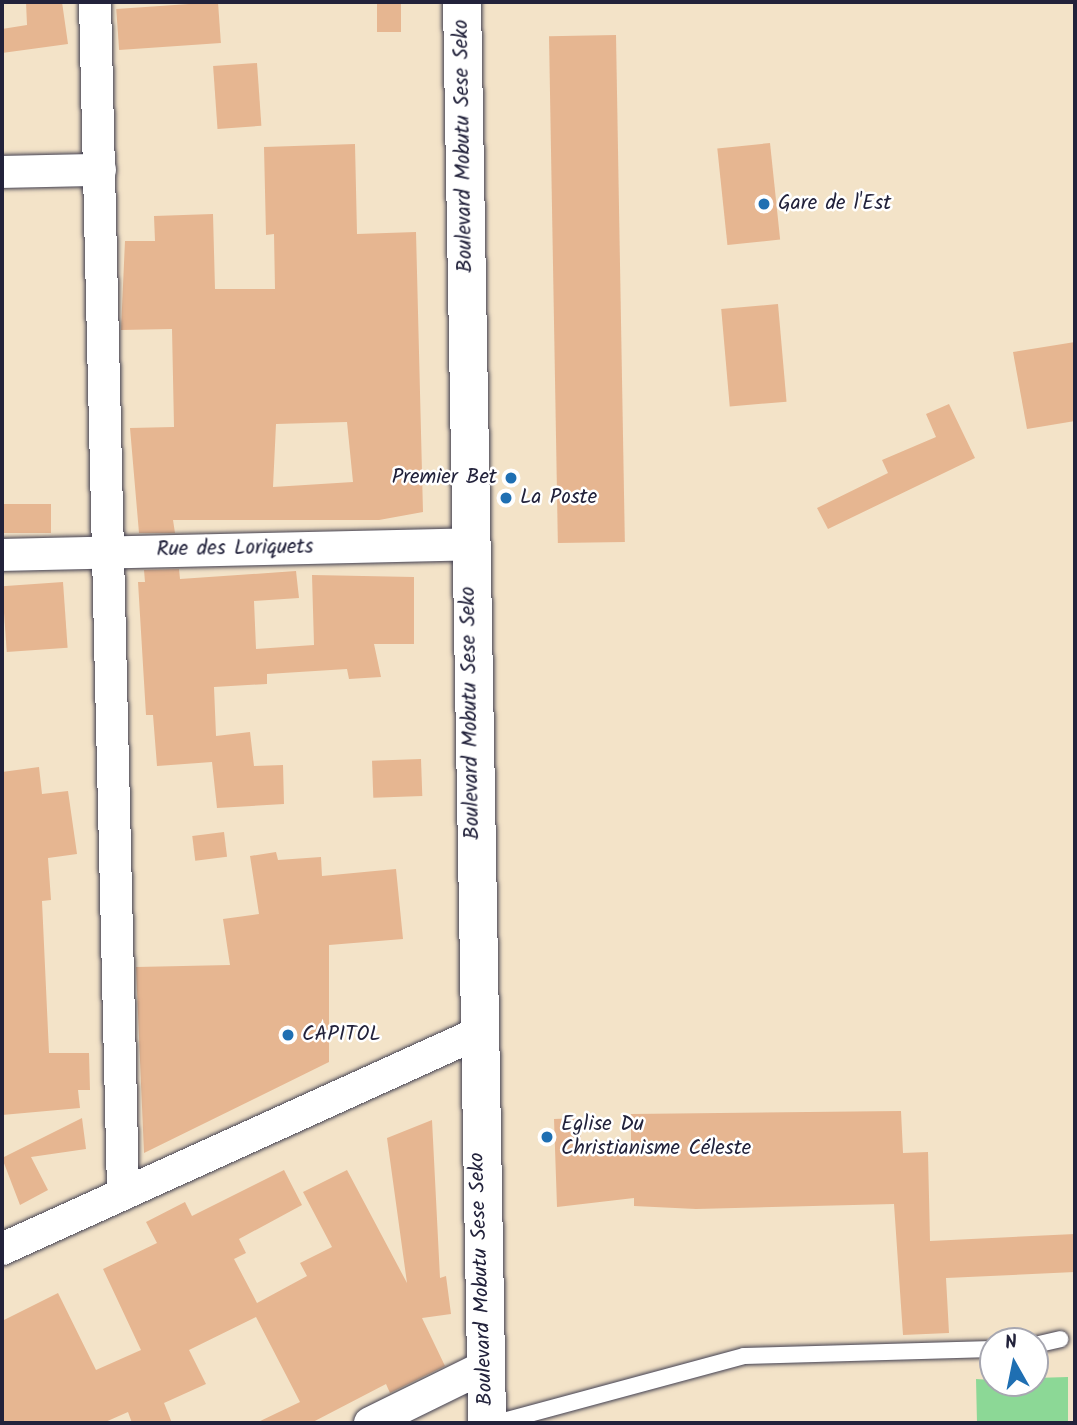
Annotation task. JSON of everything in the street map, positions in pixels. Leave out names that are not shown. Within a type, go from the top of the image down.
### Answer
[{"type":"street","points":[[95,2],[123,1194]]},
{"type":"street","name":"Boulevard Mobutu Sese Seko","points":[[462,2],[476,1034],[482,1368],[487,1423]]},
{"type":"street","points":[[2,172],[100,170]]},
{"type":"street","name":"Rue des Loriquets","points":[[2,555],[469,544]]},
{"type":"street","points":[[2,1249],[476,1034]]},
{"type":"street","points":[[370,1423],[482,1368]]},
{"type":"lane","points":[[1049,1342],[1060,1339]]},
{"type":"lane","points":[[496,1423],[744,1356],[979,1349]]},
{"type":"green space","points":[[1068,1377],[1068,1423],[977,1423],[976,1379],[979,1379],[979,1397],[1049,1397],[1049,1378]]},
{"type":"building","points":[[26,2],[62,2],[68,44],[2,53],[2,29],[27,25]]},
{"type":"building","points":[[218,2],[221,43],[119,50],[116,9]]},
{"type":"building","points":[[377,2],[401,2],[401,32],[377,32]]},
{"type":"building","points":[[616,35],[625,542],[558,543],[549,36]]},
{"type":"building","points":[[257,63],[261,126],[218,129],[213,66]]},
{"type":"building","points":[[770,143],[780,239],[727,245],[717,149]]},
{"type":"building","points":[[355,144],[357,234],[416,232],[423,512],[379,520],[173,520],[175,533],[139,533],[130,428],[174,427],[172,329],[121,330],[125,241],[155,241],[154,216],[213,214],[215,289],[275,289],[274,234],[266,235],[264,147]],"holes":[[[347,422],[353,482],[273,487],[276,424]]]},
{"type":"building","points":[[778,304],[787,402],[730,407],[721,309]]},
{"type":"building","points":[[1075,342],[1075,421],[1027,429],[1013,352]]},
{"type":"building","points":[[949,404],[975,458],[828,529],[817,508],[888,473],[882,460],[936,437],[926,414]]},
{"type":"building","points":[[2,504],[51,504],[51,533],[2,533]]},
{"type":"building","points":[[179,569],[180,579],[296,571],[299,598],[254,601],[256,649],[314,645],[312,575],[414,577],[414,644],[374,644],[381,677],[349,679],[347,669],[267,674],[267,684],[214,687],[216,736],[250,732],[254,766],[283,765],[284,804],[217,808],[212,762],[157,766],[153,715],[146,715],[138,582],[145,582],[144,570]]},
{"type":"building","points":[[63,582],[68,648],[7,652],[2,586]]},
{"type":"building","points":[[421,759],[422,796],[373,798],[372,761]]},
{"type":"building","points":[[39,767],[42,794],[68,791],[77,854],[48,858],[51,900],[42,901],[49,1053],[89,1053],[90,1090],[78,1090],[80,1108],[2,1115],[2,772]]},
{"type":"building","points":[[224,832],[227,857],[195,861],[192,836]]},
{"type":"building","points":[[276,852],[278,860],[321,857],[322,876],[396,869],[403,939],[329,945],[329,1062],[144,1153],[136,967],[230,965],[223,919],[259,914],[250,856]]},
{"type":"building","points":[[901,1111],[903,1153],[928,1152],[930,1241],[1075,1234],[1075,1272],[946,1278],[949,1333],[903,1335],[894,1204],[696,1209],[634,1206],[634,1198],[557,1207],[554,1119],[580,1118],[581,1147],[631,1146],[631,1114]]},
{"type":"building","points":[[82,1118],[86,1149],[31,1157],[48,1190],[20,1205],[2,1158]]},
{"type":"building","points":[[432,1120],[440,1278],[446,1276],[451,1314],[422,1318],[445,1366],[390,1393],[386,1384],[311,1423],[256,1423],[300,1402],[256,1317],[189,1350],[206,1384],[164,1403],[172,1423],[132,1423],[128,1412],[103,1423],[2,1423],[2,1321],[58,1293],[96,1370],[141,1350],[103,1269],[157,1243],[146,1222],[185,1202],[192,1216],[284,1170],[302,1205],[239,1239],[246,1253],[234,1259],[257,1303],[307,1276],[300,1263],[332,1247],[303,1192],[347,1170],[407,1283],[387,1138]]},
{"type":"place","name":"Gare de l'Est","points":[[764,204]]},
{"type":"place","name":"Premier Bet","points":[[511,478]]},
{"type":"place","name":"La Poste","points":[[506,498]]},
{"type":"place","name":"CAPITOL","points":[[288,1035]]},
{"type":"place","name":"Eglise Du Christianisme Céleste","points":[[547,1137]]}]
